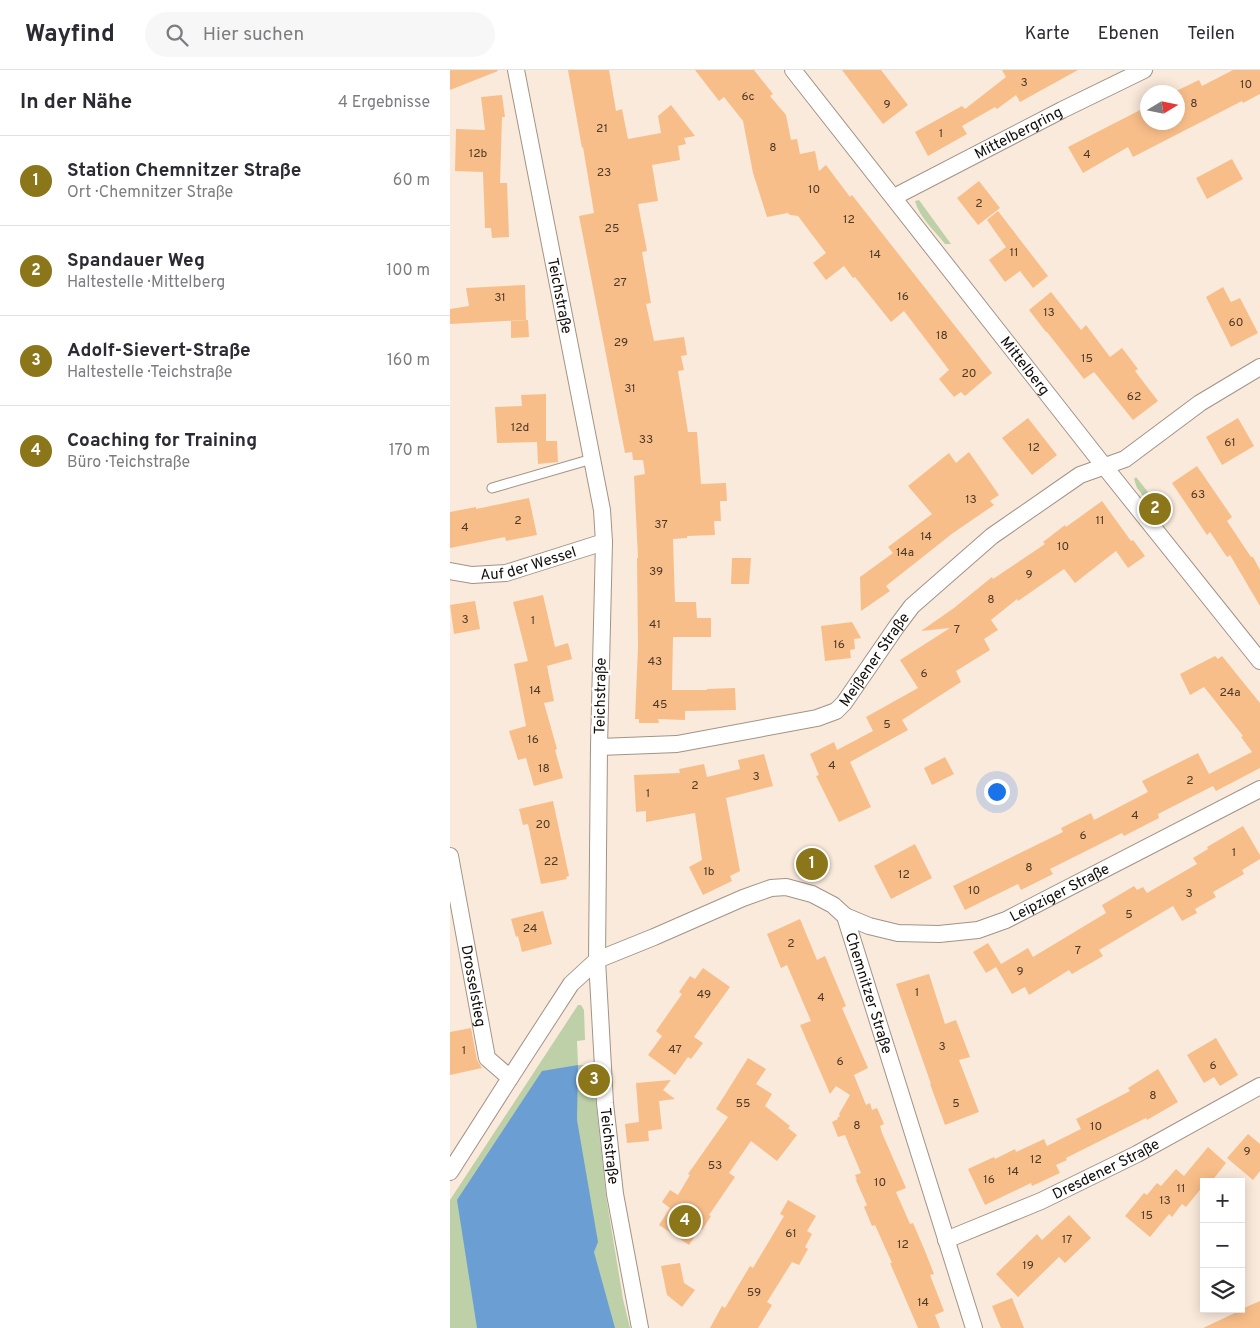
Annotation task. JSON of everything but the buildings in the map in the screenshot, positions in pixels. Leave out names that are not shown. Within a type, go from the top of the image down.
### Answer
[{"type":"street","name":"Teichstraße","points":[[516,70],[602,510],[604,542],[599,747],[597,960],[605,1103],[615,1194],[640,1328]]},
{"type":"street","name":"Mittelberg","points":[[793,70],[1104,466],[1260,661]]},
{"type":"street","name":"Mittelbergring","points":[[894,197],[1053,114],[1144,70]]},
{"type":"street","points":[[1104,466],[1125,459],[1200,403],[1260,367]]},
{"type":"street","name":"Meißener Straße","points":[[599,747],[677,744],[816,718],[836,711],[844,703],[912,606],[992,536],[1080,475],[1104,466]]},
{"type":"street","name":"Auf der Wessel","points":[[450,571],[472,574],[506,573],[604,542]]},
{"type":"street","name":"Leipziger Straße","points":[[845,916],[869,926],[898,933],[939,934],[978,930],[1006,920],[1260,789]]},
{"type":"street","name":"Drosselstieg","points":[[450,856],[487,1058],[510,1078]]},
{"type":"street","name":"Chemnitzer Straße","points":[[597,960],[771,888],[786,887],[812,894],[832,905],[845,916],[974,1328]]},
{"type":"street","points":[[450,1172],[572,984],[597,960]]},
{"type":"street","name":"Dresdener Straße","points":[[946,1240],[1041,1201],[1137,1154],[1260,1086]]},
{"type":"lane","points":[[492,488],[592,459]]},
{"type":"green space","points":[[919,200],[951,244],[945,244],[924,218],[915,201]]},
{"type":"green space","points":[[1136,477],[1156,502],[1151,506],[1137,488],[1134,479]]},
{"type":"green space","points":[[578,1005],[581,1005],[584,1010],[585,1040],[577,1041],[578,1065],[586,1065],[587,1086],[594,1085],[606,1196],[623,1299],[630,1328],[450,1328],[450,1200]]},
{"type":"water","points":[[578,1065],[577,1120],[598,1242],[594,1252],[615,1328],[477,1328],[457,1200],[542,1071]]},
{"type":"place","name":"Spandauer Weg","points":[[1155,509]]},
{"type":"place","name":"Station Chemnitzer Straße","points":[[812,864]]},
{"type":"place","name":"Adolf-Sievert-Straße","points":[[594,1080]]},
{"type":"place","name":"Coaching for Training","points":[[685,1221]]}]
